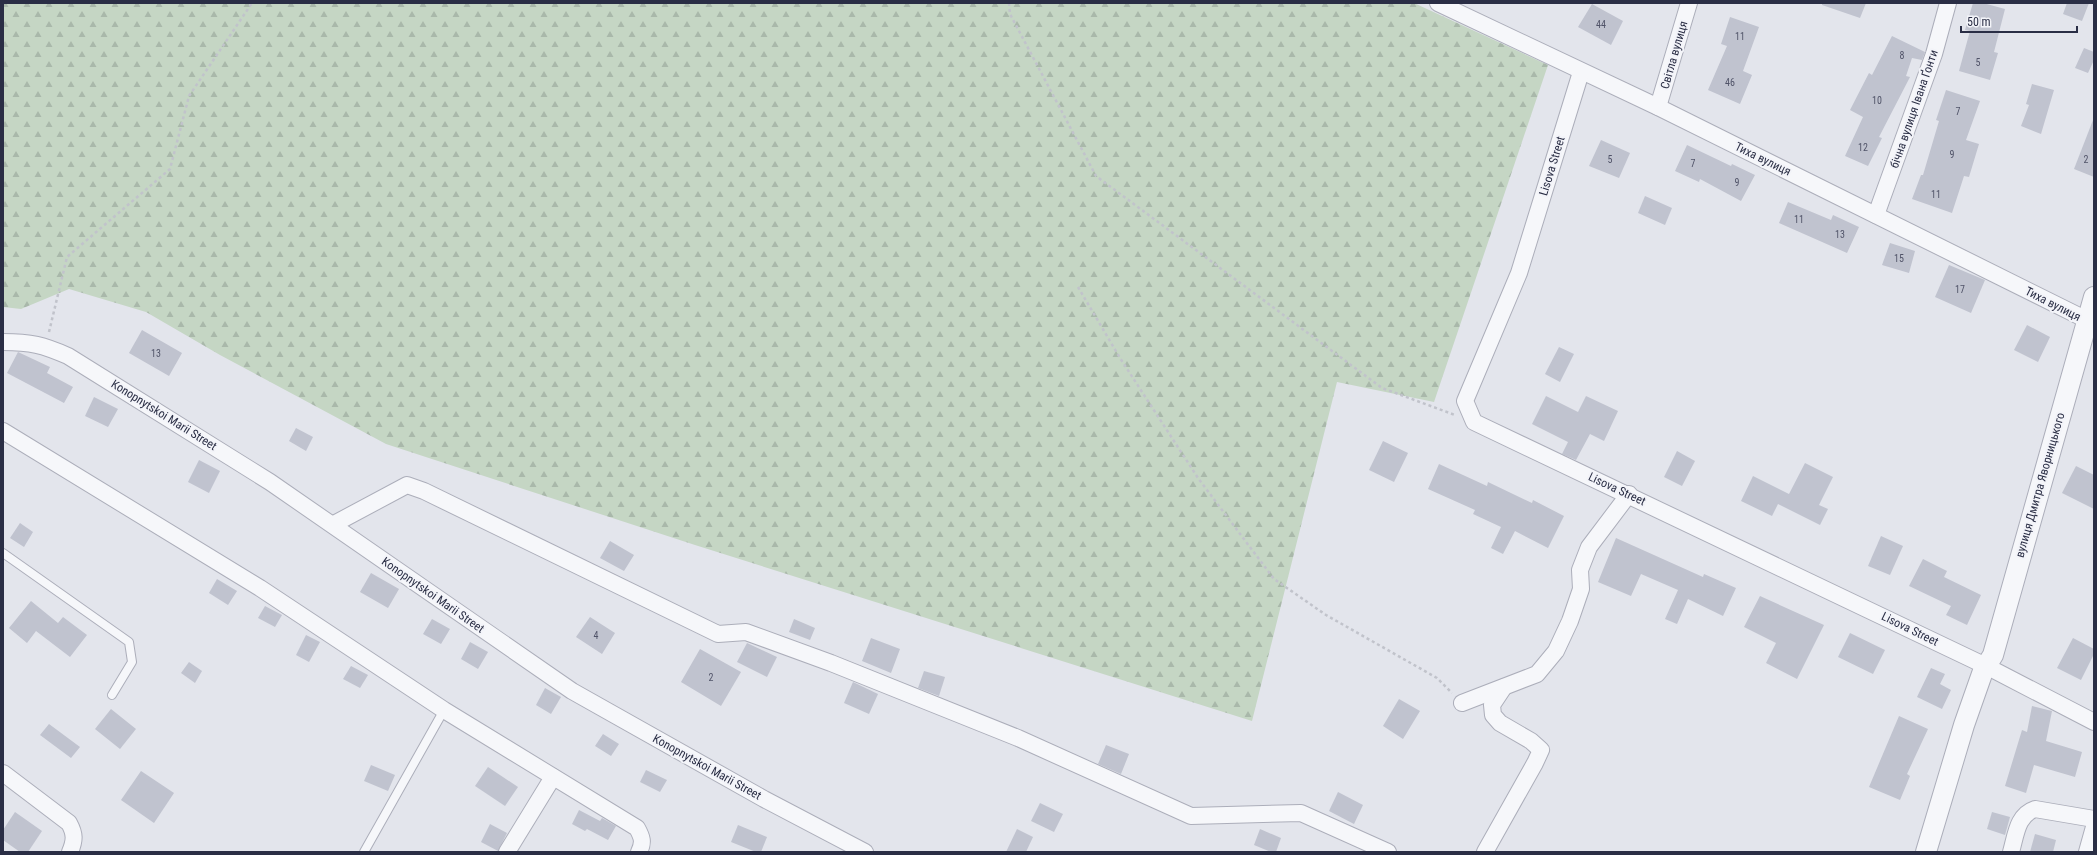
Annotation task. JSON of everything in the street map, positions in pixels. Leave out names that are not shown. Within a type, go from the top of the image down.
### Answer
[{"type":"street","name":"Тиха вулиця","points":[[1438,3],[1581,72],[1658,107],[2090,322]]},
{"type":"street","name":"Світла вулиця","points":[[1658,107],[1689,3]]},
{"type":"street","name":"бічна вулиця Івана Ґонти","points":[[1876,215],[1934,54],[1948,3]]},
{"type":"street","name":"Lisova Street","points":[[1581,72],[1519,273],[1465,401],[1474,422],[1629,494],[2094,722]]},
{"type":"street","name":"вулиця Дмитра Яворницького","points":[[1926,852],[1964,725],[1985,668],[1992,655],[2090,322],[2094,297]]},
{"type":"street","name":"Konopnytskoi Marii Street","points":[[3,342],[30,342],[45,346],[68,356],[150,406],[334,524],[428,593],[572,691],[764,799],[865,852]]},
{"type":"street","points":[[3,431],[260,588],[444,710],[637,828],[642,836],[642,847],[639,852]]},
{"type":"street","points":[[334,524],[407,485],[424,491],[718,634],[746,632],[831,663],[1018,738],[1191,816],[1302,813],[1388,852]]},
{"type":"street","points":[[1462,703],[1537,674],[1556,651],[1570,621],[1580,589],[1580,570],[1589,547],[1629,494]]},
{"type":"street","points":[[1485,852],[1536,763],[1541,750],[1531,741],[1500,723],[1493,715],[1492,705],[1504,687]]},
{"type":"street","points":[[3,773],[62,815],[69,823],[74,832],[74,842],[70,852]]},
{"type":"street","points":[[507,852],[552,777]]},
{"type":"street","points":[[2011,852],[2021,818],[2028,812],[2035,809],[2094,819]]},
{"type":"street","points":[[2087,852],[2094,827]]},
{"type":"lane","points":[[3,552],[129,642],[132,662],[112,695]]},
{"type":"lane","points":[[364,852],[444,710]]},
{"type":"path","points":[[45,346],[68,257],[170,169],[189,96],[252,3]]},
{"type":"path","points":[[1009,3],[1010,14],[1096,176],[1382,388],[1474,422]]},
{"type":"path","points":[[1078,287],[1120,358],[1198,478],[1274,579],[1326,615],[1437,678],[1462,703]]},
{"type":"green space","points":[[3,3],[1414,3],[1548,65],[1434,402],[1337,382],[1252,721],[695,545],[386,444],[220,355],[146,312],[69,289],[21,309],[3,307]]},
{"type":"building","points":[[1822,3],[1866,3],[1860,18],[1822,5]]},
{"type":"building","points":[[1973,3],[1983,3],[2005,9],[1994,52],[1998,53],[1990,80],[1959,71],[1970,31],[1965,30]]},
{"type":"building","points":[[2067,3],[2089,3],[2082,21],[2063,14]]},
{"type":"building","points":[[1592,4],[1623,21],[1611,45],[1578,27]]},
{"type":"building","points":[[1730,17],[1759,27],[1743,71],[1752,75],[1740,104],[1708,90],[1727,46],[1721,44]]},
{"type":"building","points":[[1892,36],[1925,52],[1922,60],[1912,58],[1906,76],[1910,77],[1879,137],[1882,138],[1868,166],[1845,156],[1863,117],[1850,110],[1869,73],[1872,75]]},
{"type":"building","points":[[2084,48],[2094,52],[2094,60],[2088,73],[2075,68]]},
{"type":"building","points":[[2032,84],[2054,90],[2041,134],[2021,126],[2029,105],[2026,104]]},
{"type":"building","points":[[1946,90],[1980,101],[1966,140],[1979,144],[1969,177],[1964,176],[1952,213],[1912,199],[1921,175],[1923,175],[1939,121],[1936,120]]},
{"type":"building","points":[[2093,120],[2094,121],[2094,177],[2074,169]]},
{"type":"building","points":[[1601,140],[1630,153],[1619,178],[1589,166]]},
{"type":"building","points":[[1687,145],[1731,166],[1732,164],[1755,175],[1741,201],[1700,179],[1699,182],[1675,171]]},
{"type":"building","points":[[1645,196],[1672,208],[1665,225],[1638,213]]},
{"type":"building","points":[[1788,202],[1831,220],[1833,215],[1859,227],[1847,253],[1779,223]]},
{"type":"building","points":[[1890,243],[1915,251],[1909,273],[1882,265]]},
{"type":"building","points":[[1949,265],[1985,280],[1971,313],[1935,297]]},
{"type":"building","points":[[2027,325],[2050,337],[2038,362],[2014,350]]},
{"type":"building","points":[[142,330],[182,353],[169,376],[129,353]]},
{"type":"building","points":[[1559,347],[1574,354],[1560,382],[1545,374]]},
{"type":"building","points":[[18,352],[50,367],[47,373],[73,387],[64,403],[7,373]]},
{"type":"building","points":[[1546,396],[1578,412],[1586,396],[1618,411],[1604,441],[1590,434],[1576,460],[1562,454],[1568,442],[1532,424]]},
{"type":"building","points":[[94,397],[118,409],[108,427],[85,416]]},
{"type":"building","points":[[296,428],[313,437],[306,451],[289,441]]},
{"type":"building","points":[[1383,441],[1408,453],[1394,482],[1369,470]]},
{"type":"building","points":[[1677,451],[1695,461],[1682,486],[1664,477]]},
{"type":"building","points":[[199,460],[220,471],[209,493],[188,482]]},
{"type":"building","points":[[1805,463],[1833,477],[1819,505],[1828,509],[1820,525],[1778,504],[1772,516],[1741,501],[1753,476],[1789,494]]},
{"type":"building","points":[[1439,464],[1487,486],[1488,482],[1532,503],[1533,500],[1564,516],[1548,548],[1515,531],[1503,554],[1491,548],[1501,527],[1473,514],[1475,510],[1428,489]]},
{"type":"building","points":[[2076,466],[2094,475],[2094,509],[2062,493]]},
{"type":"building","points":[[20,523],[33,532],[24,547],[10,538]]},
{"type":"building","points":[[1881,536],[1903,546],[1890,575],[1868,566]]},
{"type":"building","points":[[1616,538],[1703,577],[1704,574],[1736,588],[1723,616],[1688,599],[1677,624],[1665,619],[1678,590],[1641,574],[1631,596],[1598,582]]},
{"type":"building","points":[[610,541],[634,555],[624,571],[600,558]]},
{"type":"building","points":[[1923,559],[1947,571],[1944,577],[1981,595],[1967,625],[1946,615],[1951,606],[1909,586]]},
{"type":"building","points":[[371,573],[399,589],[388,608],[360,592]]},
{"type":"building","points":[[217,579],[237,591],[228,605],[209,593]]},
{"type":"building","points":[[1760,596],[1824,625],[1797,679],[1766,663],[1776,643],[1744,627]]},
{"type":"building","points":[[31,601],[58,623],[63,617],[87,635],[70,657],[36,631],[27,643],[9,628]]},
{"type":"building","points":[[265,606],[282,615],[275,627],[258,618]]},
{"type":"building","points":[[590,617],[615,633],[602,654],[576,637]]},
{"type":"building","points":[[432,619],[450,629],[441,644],[423,634]]},
{"type":"building","points":[[794,619],[815,628],[810,640],[789,632]]},
{"type":"building","points":[[1850,633],[1885,650],[1873,674],[1838,657]]},
{"type":"building","points":[[306,635],[320,642],[309,662],[296,655]]},
{"type":"building","points":[[871,638],[900,649],[891,673],[862,661]]},
{"type":"building","points":[[2073,638],[2094,649],[2094,654],[2081,680],[2057,668]]},
{"type":"building","points":[[470,642],[488,652],[478,669],[461,659]]},
{"type":"building","points":[[747,643],[777,657],[767,677],[737,662]]},
{"type":"building","points":[[700,649],[741,672],[721,706],[681,682]]},
{"type":"building","points":[[189,662],[202,671],[195,683],[181,673]]},
{"type":"building","points":[[351,666],[368,675],[360,688],[343,679]]},
{"type":"building","points":[[1931,668],[1945,674],[1940,684],[1951,690],[1942,709],[1917,697]]},
{"type":"building","points":[[924,671],[945,677],[939,696],[918,688]]},
{"type":"building","points":[[853,682],[878,694],[869,714],[844,703]]},
{"type":"building","points":[[545,688],[561,697],[551,714],[536,705]]},
{"type":"building","points":[[1399,699],[1420,711],[1403,739],[1383,726]]},
{"type":"building","points":[[2032,706],[2052,711],[2046,741],[2082,752],[2075,777],[2034,765],[2026,793],[2005,786],[2022,730],[2027,732]]},
{"type":"building","points":[[111,709],[136,729],[120,749],[95,729]]},
{"type":"building","points":[[1899,716],[1928,729],[1907,774],[1910,776],[1900,800],[1869,787]]},
{"type":"building","points":[[49,724],[80,747],[71,758],[40,735]]},
{"type":"building","points":[[603,734],[619,744],[611,756],[595,746]]},
{"type":"building","points":[[1106,745],[1129,754],[1121,774],[1098,764]]},
{"type":"building","points":[[371,765],[395,775],[388,791],[364,781]]},
{"type":"building","points":[[488,767],[518,787],[505,806],[475,786]]},
{"type":"building","points":[[646,770],[667,780],[660,792],[640,782]]},
{"type":"building","points":[[141,771],[174,793],[154,823],[121,800]]},
{"type":"building","points":[[1338,792],[1363,805],[1354,824],[1329,811]]},
{"type":"building","points":[[1040,803],[1063,814],[1054,832],[1031,821]]},
{"type":"building","points":[[579,810],[600,821],[602,818],[616,826],[608,840],[587,829],[585,831],[572,824]]},
{"type":"building","points":[[15,812],[42,831],[28,852],[20,852],[3,840],[3,830]]},
{"type":"building","points":[[1992,812],[2010,817],[2005,835],[1987,829]]},
{"type":"building","points":[[490,824],[507,833],[498,851],[481,842]]},
{"type":"building","points":[[738,825],[767,837],[761,852],[756,852],[731,842]]},
{"type":"building","points":[[1017,829],[1033,837],[1026,852],[1006,852]]},
{"type":"building","points":[[1260,829],[1281,838],[1276,852],[1271,852],[1254,845]]},
{"type":"building","points":[[2035,834],[2056,840],[2053,852],[2030,852]]}]
